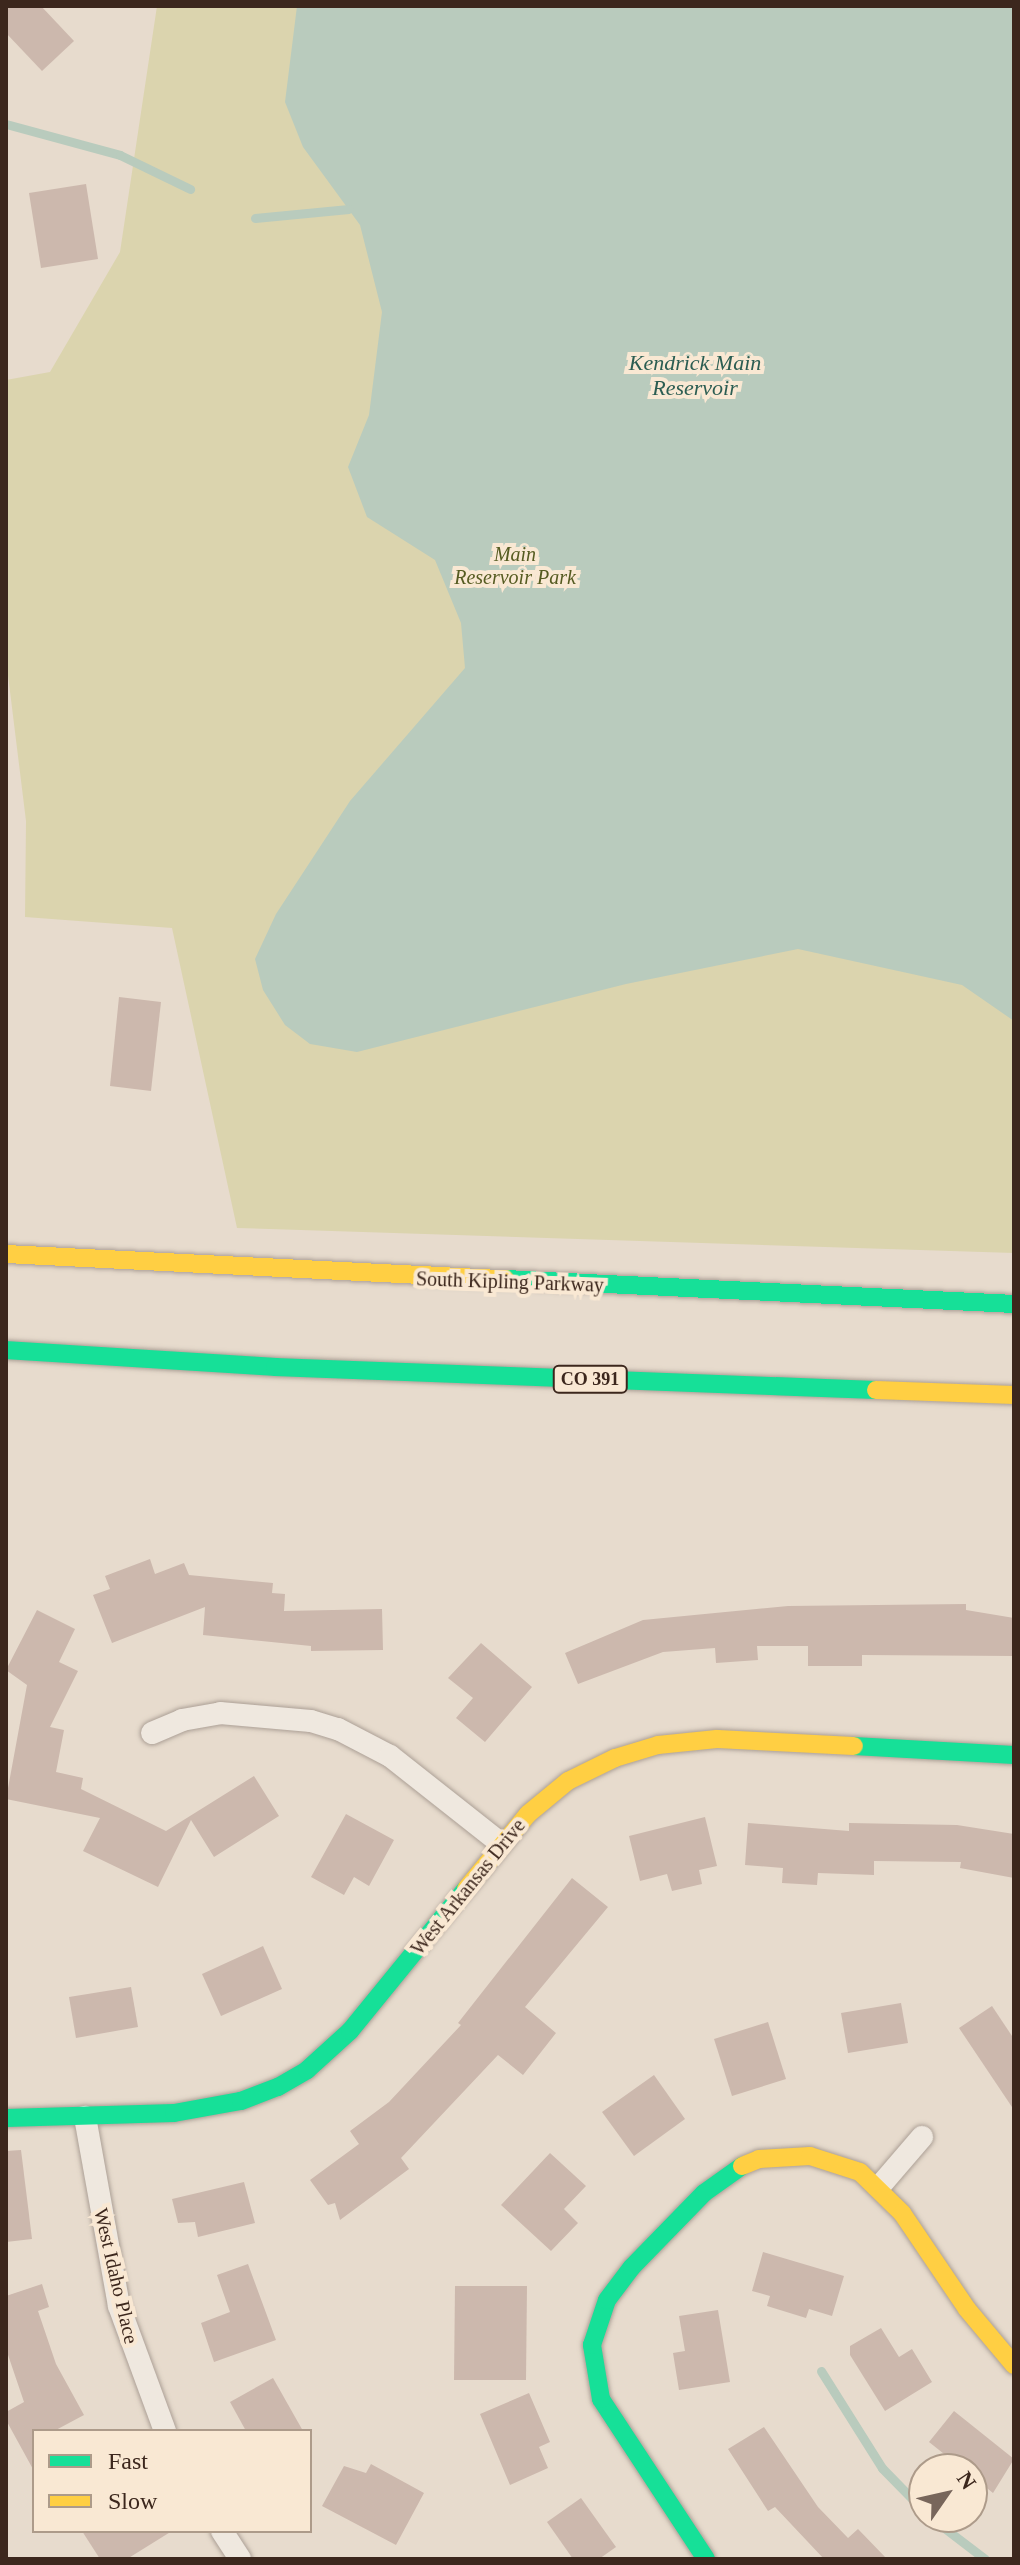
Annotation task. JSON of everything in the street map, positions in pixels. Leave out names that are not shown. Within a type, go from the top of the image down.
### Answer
[{"type":"street","name":"South Kipling Parkway","points":[[6,1254],[1014,1304]]},
{"type":"street","name":"CO 391","points":[[6,1350],[275,1367],[1014,1395]]},
{"type":"street","points":[[152,1733],[182,1720],[220,1713],[311,1721],[338,1729],[390,1756],[499,1842]]},
{"type":"street","name":"West Arkansas Drive","points":[[6,2118],[85,2117],[221,2106],[278,2087],[307,2070],[372,2005],[499,1842],[544,1799],[580,1774],[658,1745],[717,1739],[1014,1755]]},
{"type":"street","name":"West Idaho Place","points":[[85,2117],[119,2306],[164,2429]]},
{"type":"street","points":[[879,2187],[922,2137]]},
{"type":"street","points":[[706,2559],[617,2428],[601,2399],[592,2356],[596,2323],[612,2292],[704,2193],[739,2167],[779,2156],[835,2160],[879,2187],[1014,2365]]},
{"type":"street","points":[[223,2533],[240,2559]]},
{"type":"green space","name":"Main Reservoir Park","points":[[157,6],[1014,6],[1014,1253],[237,1228],[172,928],[25,917],[26,821],[6,659],[6,380],[50,372],[120,252]]},
{"type":"water","name":"Kendrick Main Reservoir","points":[[297,6],[1014,6],[1014,1021],[962,985],[798,949],[626,984],[357,1052],[310,1044],[285,1025],[263,990],[255,959],[276,914],[350,801],[465,668],[461,623],[435,560],[367,517],[348,467],[369,415],[382,312],[360,225],[303,147],[285,102]]},
{"type":"building","points":[[6,6],[41,6],[74,41],[42,71],[6,33]]},
{"type":"building","points":[[86,184],[98,259],[41,268],[29,193]]},
{"type":"building","points":[[119,997],[161,1002],[151,1091],[110,1086]]},
{"type":"building","points":[[150,1559],[155,1574],[184,1563],[189,1575],[273,1583],[272,1593],[285,1594],[284,1611],[382,1609],[383,1650],[311,1651],[311,1646],[203,1635],[205,1607],[112,1643],[93,1595],[110,1589],[105,1576]]},
{"type":"building","points":[[966,1604],[966,1610],[1014,1618],[1014,1656],[862,1655],[862,1666],[808,1666],[808,1646],[757,1646],[758,1660],[716,1663],[715,1648],[663,1652],[578,1684],[565,1653],[643,1620],[788,1606]]},
{"type":"building","points":[[37,1610],[75,1629],[59,1662],[78,1671],[50,1727],[64,1730],[56,1772],[83,1778],[81,1789],[166,1831],[254,1776],[279,1816],[214,1857],[191,1820],[158,1887],[83,1851],[100,1818],[6,1799],[27,1685],[6,1670]]},
{"type":"building","points":[[481,1643],[532,1687],[485,1742],[456,1718],[473,1698],[448,1678]]},
{"type":"building","points":[[346,1814],[394,1840],[369,1886],[354,1877],[344,1895],[311,1877]]},
{"type":"building","points":[[705,1817],[717,1866],[699,1870],[702,1884],[672,1891],[667,1874],[640,1881],[629,1836]]},
{"type":"building","points":[[748,1823],[849,1831],[849,1823],[957,1825],[1014,1834],[1014,1878],[960,1868],[961,1862],[874,1861],[874,1875],[818,1873],[817,1885],[782,1883],[783,1868],[745,1865]]},
{"type":"building","points":[[572,1878],[608,1907],[525,2007],[556,2033],[523,2075],[498,2055],[401,2158],[409,2169],[340,2220],[335,2203],[328,2205],[310,2180],[359,2144],[350,2131],[389,2102],[461,2025],[458,2023]]},
{"type":"building","points":[[263,1946],[282,1989],[221,2016],[202,1974]]},
{"type":"building","points":[[131,1987],[138,2027],[76,2038],[69,1997]]},
{"type":"building","points":[[901,2003],[908,2043],[848,2053],[841,2013]]},
{"type":"building","points":[[992,2006],[1014,2039],[1014,2110],[959,2028]]},
{"type":"building","points":[[768,2022],[786,2079],[732,2096],[714,2039]]},
{"type":"building","points":[[654,2075],[685,2119],[634,2156],[602,2112]]},
{"type":"building","points":[[21,2150],[32,2239],[6,2242],[6,2151]]},
{"type":"building","points":[[550,2153],[586,2186],[564,2209],[578,2223],[551,2251],[501,2205]]},
{"type":"building","points":[[244,2182],[255,2223],[198,2237],[195,2222],[178,2223],[172,2199]]},
{"type":"building","points":[[763,2252],[844,2276],[832,2316],[809,2309],[806,2318],[767,2306],[770,2296],[752,2291]]},
{"type":"building","points":[[248,2264],[276,2340],[214,2362],[201,2323],[230,2312],[217,2275]]},
{"type":"building","points":[[42,2284],[49,2307],[38,2311],[56,2364],[84,2415],[58,2429],[32,2429],[32,2467],[6,2420],[6,2412],[24,2402],[6,2349],[6,2296]]},
{"type":"building","points":[[455,2286],[527,2286],[526,2380],[454,2380]]},
{"type":"building","points":[[718,2310],[730,2382],[679,2390],[673,2353],[685,2351],[679,2316]]},
{"type":"building","points":[[881,2328],[899,2357],[912,2349],[932,2382],[885,2411],[850,2355],[850,2346]]},
{"type":"building","points":[[273,2378],[302,2429],[245,2429],[230,2402]]},
{"type":"building","points":[[529,2393],[550,2442],[539,2447],[548,2468],[510,2485],[480,2414]]},
{"type":"building","points":[[954,2411],[1014,2459],[993,2493],[988,2489],[988,2453],[943,2453],[929,2442]]},
{"type":"building","points":[[764,2427],[818,2507],[848,2538],[858,2529],[887,2559],[824,2559],[775,2507],[768,2511],[728,2449]]},
{"type":"building","points":[[371,2464],[424,2493],[396,2545],[322,2506],[344,2466],[366,2473]]},
{"type":"building","points":[[581,2498],[616,2547],[599,2559],[573,2559],[547,2522]]},
{"type":"building","points":[[83,2533],[169,2533],[127,2559],[100,2559]]},
{"type":"waterway","points":[[6,124],[120,155],[190,189]]},
{"type":"waterway","points":[[255,218],[349,209]]},
{"type":"waterway","points":[[821,2371],[882,2468],[908,2495]]},
{"type":"waterway","points":[[951,2533],[985,2559]]},
{"type":"traffic: fast","points":[[505,1279],[1014,1304]]},
{"type":"traffic: fast","points":[[6,1350],[275,1367],[876,1390]]},
{"type":"traffic: fast","points":[[854,1746],[1014,1755]]},
{"type":"traffic: fast","points":[[6,2118],[174,2113],[241,2101],[278,2087],[307,2070],[350,2031],[466,1889]]},
{"type":"traffic: fast","points":[[706,2559],[601,2399],[592,2345],[607,2300],[632,2267],[704,2193],[742,2166]]},
{"type":"traffic: slow","points":[[6,1254],[505,1279]]},
{"type":"traffic: slow","points":[[876,1390],[1014,1395]]},
{"type":"traffic: slow","points":[[466,1889],[528,1814],[568,1781],[615,1758],[658,1745],[717,1739],[854,1746]]},
{"type":"traffic: slow","points":[[742,2166],[759,2159],[810,2156],[860,2172],[902,2213],[967,2309],[1014,2365]]}]
